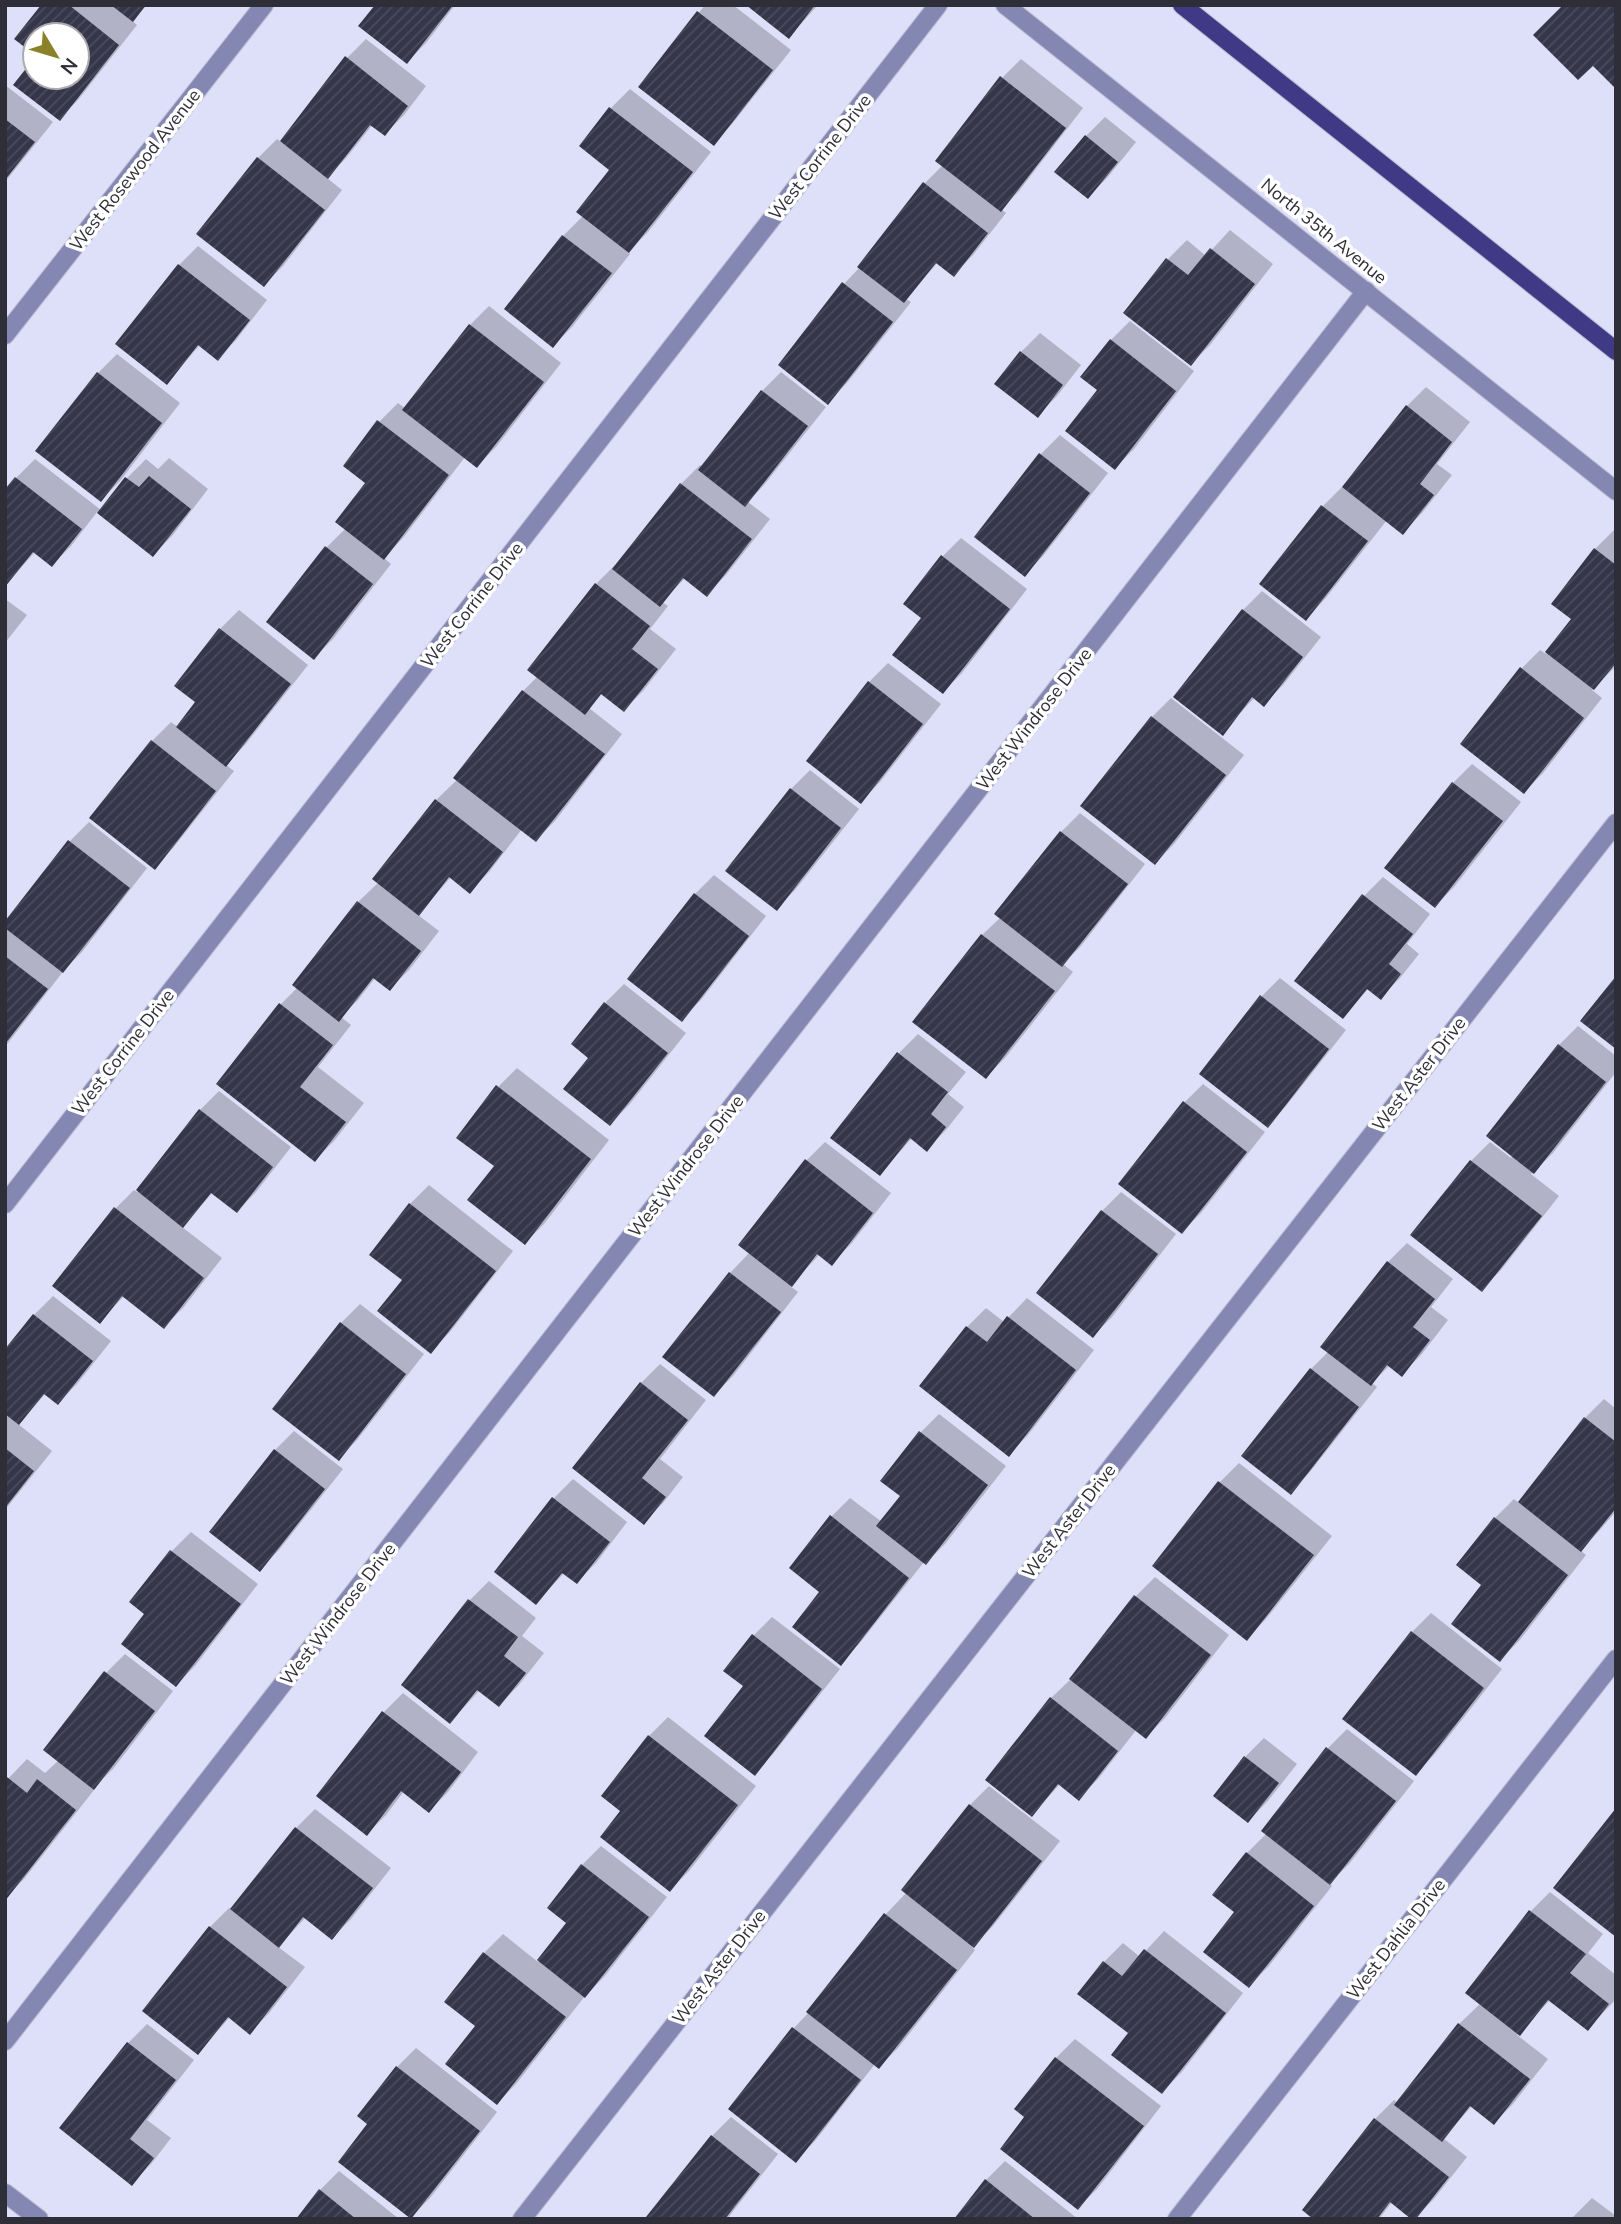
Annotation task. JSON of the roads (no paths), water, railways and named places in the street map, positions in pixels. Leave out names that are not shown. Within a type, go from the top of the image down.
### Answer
[{"type":"main road","points":[[1182,5],[1616,351]]},
{"type":"street","name":"West Rosewood Avenue","points":[[5,335],[264,5]]},
{"type":"street","name":"West Corrine Drive","points":[[5,1204],[938,5]]},
{"type":"street","name":"North 35th Avenue","points":[[1005,5],[1616,491]]},
{"type":"street","name":"West Windrose Drive","points":[[5,2041],[1366,291]]},
{"type":"street","name":"West Aster Drive","points":[[522,2219],[1616,822]]},
{"type":"street","name":"West Dahlia Drive","points":[[1177,2219],[1616,1658]]},
{"type":"street","points":[[5,2193],[38,2219]]}]
